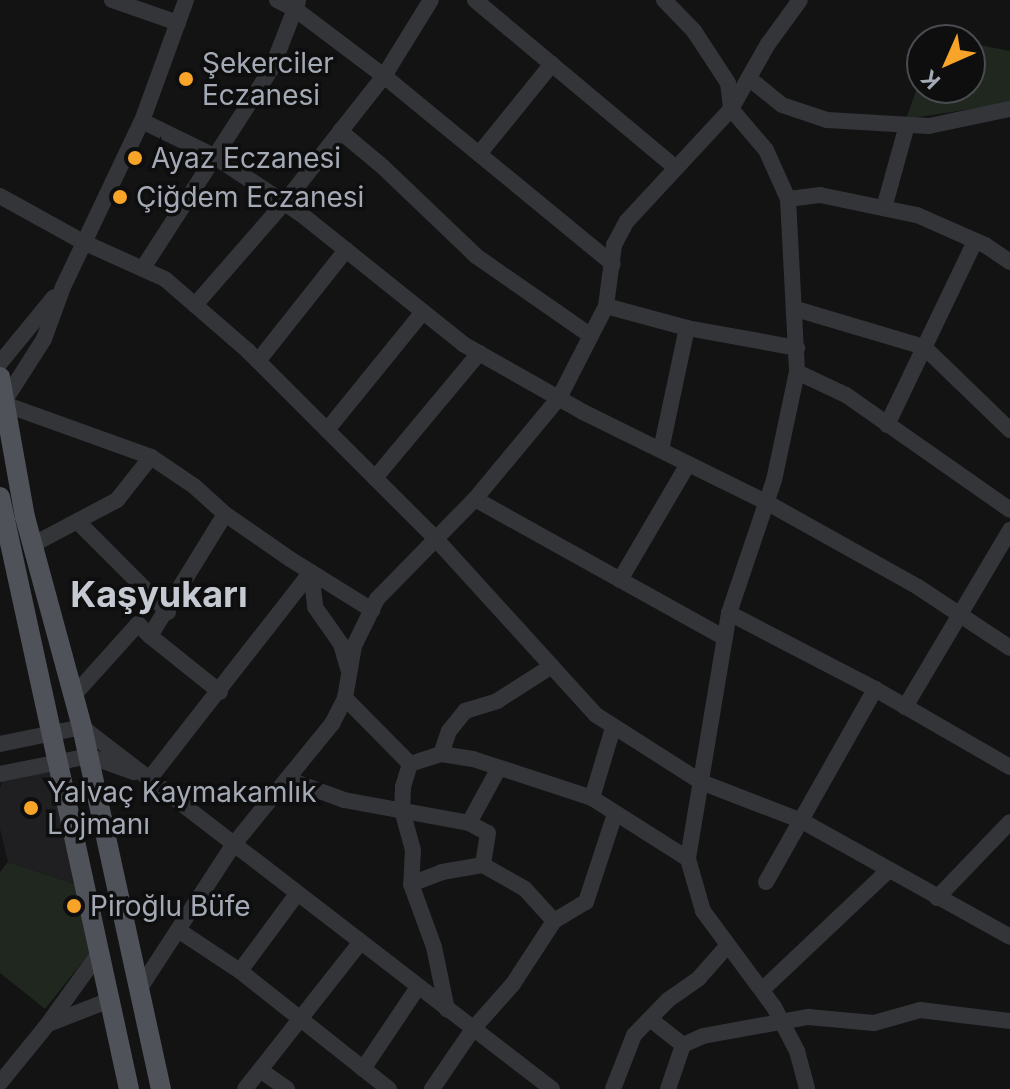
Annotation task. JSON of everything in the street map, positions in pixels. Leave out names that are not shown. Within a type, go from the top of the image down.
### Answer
[{"type":"main road","points":[[0,377],[2,406],[32,545],[82,727],[164,1086]]},
{"type":"main road","points":[[0,497],[129,1089]]},
{"type":"street","points":[[112,0],[178,23]]},
{"type":"street","points":[[186,0],[142,121],[83,242],[44,339],[2,406],[151,457],[194,486],[225,514],[372,610]]},
{"type":"street","points":[[277,0],[297,5],[613,264]]},
{"type":"street","points":[[195,305],[284,203],[384,76],[431,0]]},
{"type":"street","points":[[475,0],[676,168]]},
{"type":"street","points":[[664,0],[694,31],[728,83],[731,109],[766,150],[788,199],[797,372],[766,502],[729,613],[688,859],[703,911],[762,990],[783,1024],[797,1051],[807,1089]]},
{"type":"street","points":[[140,988],[234,844],[332,724],[345,698],[354,646],[372,610],[435,538],[475,499],[559,398],[606,306],[614,245],[627,221],[731,109],[768,44],[800,0]]},
{"type":"street","points":[[143,268],[272,68],[297,5]]},
{"type":"street","points":[[479,154],[552,64]]},
{"type":"street","points":[[750,79],[782,105],[827,120],[929,126],[1010,109]]},
{"type":"street","points":[[142,121],[214,156],[284,203],[479,353],[559,398],[766,502],[918,587],[1010,648]]},
{"type":"street","points":[[884,208],[907,125]]},
{"type":"street","points":[[340,131],[383,167],[476,256],[591,336]]},
{"type":"street","points":[[788,199],[820,195],[917,215],[975,241],[1010,262]]},
{"type":"street","points":[[0,196],[83,242],[165,279],[195,305],[258,361],[435,538],[596,715],[613,728],[701,782],[802,821],[1010,937]]},
{"type":"street","points":[[887,425],[975,241]]},
{"type":"street","points":[[258,361],[346,250]]},
{"type":"street","points":[[0,363],[63,287]]},
{"type":"street","points":[[606,306],[687,328],[797,348]]},
{"type":"street","points":[[796,309],[924,347],[1010,430]]},
{"type":"street","points":[[327,430],[423,312]]},
{"type":"street","points":[[661,450],[687,328]]},
{"type":"street","points":[[375,478],[479,353]]},
{"type":"street","points":[[797,372],[846,395],[1010,510]]},
{"type":"street","points":[[32,545],[79,523],[117,500],[151,457]]},
{"type":"street","points":[[620,580],[688,464]]},
{"type":"street","points":[[475,499],[725,638]]},
{"type":"street","points":[[150,636],[168,612],[225,514]]},
{"type":"street","points":[[79,523],[168,612]]},
{"type":"street","points":[[905,707],[1010,530]]},
{"type":"street","points":[[311,572],[315,607],[341,644],[349,673]]},
{"type":"street","points":[[150,778],[311,572]]},
{"type":"street","points":[[729,613],[875,689],[1010,767]]},
{"type":"street","points":[[74,695],[138,624],[220,692]]},
{"type":"street","points":[[441,754],[449,731],[465,711],[497,701],[552,666]]},
{"type":"street","points":[[766,882],[875,689]]},
{"type":"street","points":[[345,698],[410,764]]},
{"type":"street","points":[[0,744],[82,727],[543,1086]]},
{"type":"street","points":[[592,798],[613,728]]},
{"type":"street","points":[[410,764],[441,754],[499,768],[592,798],[688,859]]},
{"type":"street","points":[[0,774],[89,756],[150,778]]},
{"type":"street","points":[[410,764],[403,787],[402,810],[413,850],[411,884],[434,947],[447,1010]]},
{"type":"street","points":[[469,823],[499,768]]},
{"type":"street","points":[[287,779],[344,800],[469,823],[488,833],[483,865]]},
{"type":"street","points":[[432,1089],[473,1029],[513,984],[554,921],[586,902],[615,814]]},
{"type":"street","points":[[937,898],[1010,822]]},
{"type":"street","points":[[411,884],[442,872],[483,865],[525,889],[554,921]]},
{"type":"street","points":[[762,990],[888,871]]},
{"type":"street","points":[[240,971],[297,894]]},
{"type":"street","points":[[178,930],[240,971],[299,1021],[389,1089]]},
{"type":"street","points":[[245,1089],[360,943]]},
{"type":"street","points":[[613,1089],[634,1035],[668,1000],[699,978],[728,945]]},
{"type":"street","points":[[0,1083],[48,1024],[99,953]]},
{"type":"street","points":[[363,1069],[418,987]]},
{"type":"street","points":[[48,1024],[110,1000]]},
{"type":"street","points":[[668,1089],[683,1045],[703,1036],[783,1024],[808,1017],[874,1023],[920,1010],[1010,1021]]},
{"type":"street","points":[[650,1019],[683,1045]]},
{"type":"street","points":[[260,1070],[287,1089]]},
{"type":"shaded area","points":[[986,46],[1010,51],[1010,103],[906,119],[911,104],[986,104]]},
{"type":"shaded area","name":"Yalvaç Kaymakamlık Lojmanı","points":[[54,766],[78,885],[8,862],[0,829],[0,788],[4,776]]},
{"type":"shaded area","points":[[8,862],[78,885],[91,951],[45,1009],[0,973],[0,872]]},
{"type":"place","name":"Şekerciler Eczanesi","points":[[186,79]]},
{"type":"place","name":"Ayaz Eczanesi","points":[[135,158]]},
{"type":"place","name":"Çiğdem Eczanesi","points":[[120,197]]},
{"type":"place","name":"Yalvaç Kaymakamlık Lojmanı","points":[[31,808]]},
{"type":"place","name":"Piroğlu Büfe","points":[[74,906]]},
{"type":"district","name":"Kaşyukarı","points":[[159,595]]}]
